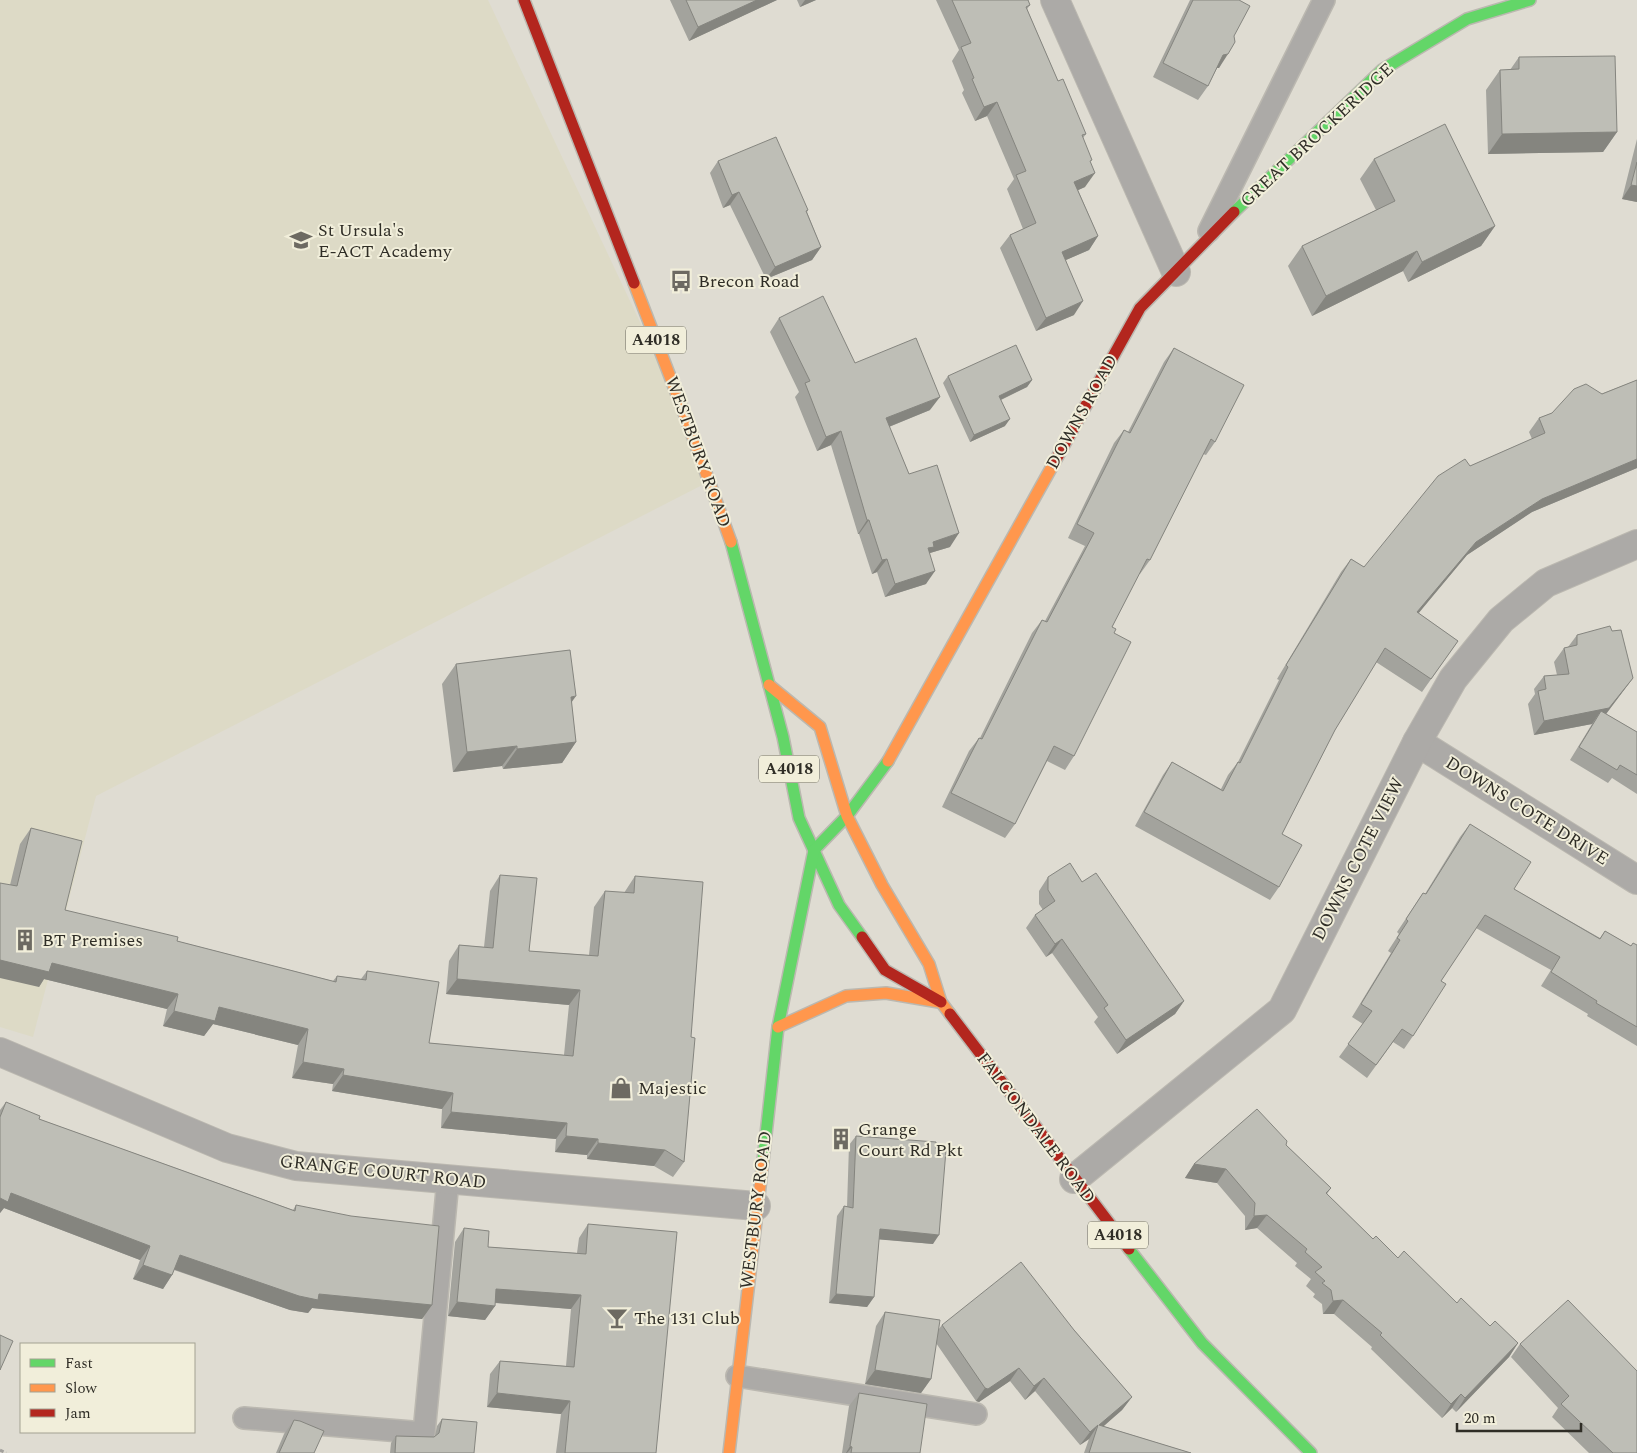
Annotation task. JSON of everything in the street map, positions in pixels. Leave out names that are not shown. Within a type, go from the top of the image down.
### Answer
[{"type":"main road","name":"WESTBURY ROAD","points":[[524,0],[686,418],[730,538],[783,737],[799,818],[839,906],[885,970],[940,1002]]},
{"type":"main road","name":"GREAT BROCKERIDGE","points":[[1176,272],[1204,241],[1382,70],[1467,19],[1530,0]]},
{"type":"main road","name":"DOWNS ROAD","points":[[814,850],[847,816],[890,758],[1140,308],[1176,272]]},
{"type":"main road","name":"A4018","points":[[768,685],[820,727],[847,816],[882,885],[929,964],[940,1002]]},
{"type":"main road","name":"WESTBURY ROAD","points":[[729,1453],[778,1027],[814,850]]},
{"type":"main road","points":[[778,1027],[846,996],[886,993],[940,1002]]},
{"type":"main road","name":"FALCONDALE ROAD","points":[[940,1002],[1074,1179],[1202,1342],[1311,1453]]},
{"type":"street","points":[[1055,0],[1176,272]]},
{"type":"street","name":"DOWNS COTE VIEW","points":[[1074,1179],[1282,1010],[1416,742],[1453,679],[1501,620],[1546,583],[1637,544]]},
{"type":"street","name":"DOWNS COTE DRIVE","points":[[1416,742],[1637,880]]},
{"type":"street","name":"GRANGE COURT ROAD","points":[[0,1052],[227,1148],[296,1166],[756,1206]]},
{"type":"lane","points":[[1204,241],[1324,0]]},
{"type":"lane","points":[[244,1418],[424,1434],[448,1180]]},
{"type":"lane","points":[[737,1376],[976,1414]]},
{"type":"path","points":[[0,1450],[6,1453]]},
{"type":"shaded area","name":"St Ursula's E-ACT Academy","points":[[0,0],[488,0],[714,479],[96,796],[33,1037],[0,1027]]},
{"type":"building","points":[[686,0],[757,0],[698,27]]},
{"type":"building","points":[[952,0],[1028,0],[1030,5],[1026,7],[1058,81],[1063,79],[1086,134],[1082,135],[1095,173],[1074,182],[1098,236],[1062,252],[1083,301],[1046,318],[1010,235],[1036,223],[1016,175],[1026,171],[997,102],[984,107],[961,47],[971,43]]},
{"type":"building","points":[[1193,0],[1239,0],[1250,6],[1234,36],[1235,42],[1228,54],[1223,55],[1208,86],[1163,63]]},
{"type":"building","points":[[1615,56],[1617,132],[1502,134],[1500,70],[1519,69],[1519,57]]},
{"type":"building","points":[[1445,124],[1495,226],[1422,262],[1417,251],[1326,296],[1302,246],[1395,201],[1374,159]]},
{"type":"building","points":[[776,137],[808,210],[806,211],[821,247],[775,267],[739,192],[732,195],[718,161]]},
{"type":"building","points":[[1637,162],[1637,186],[1631,185]]},
{"type":"building","points":[[823,296],[855,363],[916,338],[940,397],[886,418],[909,474],[937,465],[959,533],[933,542],[934,547],[928,548],[935,571],[895,584],[887,559],[882,560],[869,520],[867,520],[841,431],[826,437],[805,383],[810,381],[779,318]]},
{"type":"building","points":[[1016,345],[1032,380],[999,396],[1010,419],[974,435],[948,376]]},
{"type":"building","points":[[1174,348],[1244,385],[1215,442],[1211,439],[1150,560],[1147,559],[1112,627],[1116,629],[1114,633],[1131,642],[1074,756],[1054,746],[1015,824],[951,793],[979,738],[982,739],[1042,620],[1047,622],[1094,533],[1077,524],[1124,430],[1130,433]]},
{"type":"building","points":[[1637,380],[1637,459],[1542,499],[1476,542],[1417,612],[1458,641],[1431,679],[1385,648],[1335,730],[1282,834],[1302,845],[1279,887],[1144,812],[1172,762],[1223,791],[1238,762],[1240,763],[1288,667],[1286,665],[1351,559],[1364,567],[1438,476],[1465,459],[1470,466],[1545,433],[1539,418],[1552,413],[1574,389],[1586,384],[1602,394]]},
{"type":"building","points":[[1610,626],[1612,631],[1621,630],[1633,678],[1609,708],[1544,721],[1538,691],[1546,689],[1544,676],[1569,674],[1564,648],[1577,645],[1577,635]]},
{"type":"building","points":[[570,650],[576,696],[571,697],[576,742],[517,749],[517,746],[467,752],[456,664]]},
{"type":"building","points":[[1601,711],[1637,732],[1637,775],[1620,765],[1617,770],[1579,747]]},
{"type":"building","points":[[1470,824],[1531,862],[1514,889],[1600,939],[1605,931],[1631,946],[1633,943],[1637,945],[1637,1027],[1596,1003],[1597,1001],[1551,972],[1560,957],[1485,915],[1441,981],[1446,984],[1413,1036],[1402,1029],[1376,1065],[1348,1044],[1372,1011],[1361,1004],[1400,940],[1397,938],[1408,921],[1406,919],[1423,893],[1426,894]]},
{"type":"building","points":[[31,828],[82,841],[65,910],[178,937],[177,941],[336,982],[337,976],[366,980],[367,971],[439,982],[429,1043],[573,1056],[580,990],[457,979],[459,945],[493,948],[500,875],[537,878],[529,951],[598,956],[605,891],[634,893],[635,876],[703,882],[691,1037],[695,1038],[684,1162],[665,1150],[598,1143],[598,1139],[566,1136],[567,1123],[451,1112],[453,1093],[343,1075],[344,1069],[303,1062],[308,1029],[219,1007],[215,1021],[174,1011],[178,994],[52,963],[49,972],[0,960],[0,883],[17,886]]},
{"type":"building","points":[[1070,863],[1082,882],[1096,873],[1184,1001],[1126,1040],[1104,1008],[1108,1005],[1062,939],[1055,944],[1035,915],[1055,901],[1048,890],[1048,877]]},
{"type":"building","points":[[6,1102],[40,1116],[39,1119],[295,1211],[296,1205],[351,1216],[439,1226],[432,1305],[319,1294],[318,1300],[299,1296],[180,1255],[172,1275],[143,1265],[150,1246],[11,1193],[8,1202],[0,1198],[0,1117]]},
{"type":"building","points":[[1257,1109],[1287,1141],[1286,1145],[1331,1188],[1326,1193],[1373,1239],[1376,1236],[1398,1258],[1404,1251],[1457,1303],[1461,1298],[1490,1326],[1495,1321],[1518,1343],[1465,1398],[1461,1394],[1451,1404],[1380,1335],[1382,1333],[1343,1300],[1333,1301],[1331,1290],[1322,1283],[1325,1281],[1315,1272],[1322,1267],[1305,1252],[1307,1249],[1267,1215],[1254,1216],[1255,1203],[1226,1169],[1194,1164]]},
{"type":"building","points":[[856,1136],[936,1142],[936,1149],[946,1150],[939,1235],[880,1229],[874,1297],[836,1294],[844,1206],[853,1208]]},
{"type":"building","points":[[588,1224],[677,1232],[656,1453],[565,1453],[570,1401],[497,1393],[500,1361],[574,1367],[581,1295],[496,1289],[495,1306],[457,1302],[464,1228],[489,1231],[488,1247],[586,1254]]},
{"type":"building","points":[[1021,1262],[1074,1330],[1132,1397],[1099,1425],[1191,1453],[1089,1453],[1098,1425],[1090,1432],[1044,1378],[1034,1386],[1019,1368],[988,1389],[985,1388],[942,1325]]},
{"type":"building","points":[[1568,1300],[1637,1371],[1637,1453],[1613,1453],[1561,1404],[1569,1396],[1520,1344]]},
{"type":"building","points":[[885,1312],[940,1320],[931,1379],[875,1370]]},
{"type":"building","points":[[0,1335],[13,1341],[0,1370]]},
{"type":"building","points":[[859,1393],[927,1404],[920,1453],[851,1453],[852,1447],[850,1446]]},
{"type":"building","points":[[442,1419],[477,1422],[474,1453],[395,1453],[396,1436],[434,1437],[439,1433]]},
{"type":"building","points":[[294,1420],[324,1431],[314,1453],[279,1453]]},
{"type":"traffic: fast","points":[[1234,212],[1382,70],[1467,19],[1530,0]]},
{"type":"traffic: fast","points":[[731,542],[783,737],[799,818],[839,905],[862,937]]},
{"type":"traffic: fast","points":[[763,1161],[778,1027],[814,850],[847,816],[888,761]]},
{"type":"traffic: fast","points":[[1129,1249],[1202,1343],[1311,1453]]},
{"type":"traffic: slow","points":[[634,283],[731,542]]},
{"type":"traffic: slow","points":[[888,761],[1054,463]]},
{"type":"traffic: slow","points":[[769,685],[820,727],[847,816],[882,885],[929,964],[941,1002],[950,1014]]},
{"type":"traffic: slow","points":[[778,1027],[846,996],[886,993],[939,1002]]},
{"type":"traffic: slow","points":[[729,1453],[763,1161]]},
{"type":"traffic: jam","points":[[524,0],[634,283]]},
{"type":"traffic: jam","points":[[1054,463],[1140,308],[1234,212]]},
{"type":"traffic: jam","points":[[862,937],[885,970],[941,1002]]},
{"type":"traffic: jam","points":[[950,1014],[1129,1249]]},
{"type":"place","name":"St Ursula's E-ACT Academy","points":[[301,240]]},
{"type":"place","name":"Brecon Road","points":[[681,281]]},
{"type":"place","name":"BT Premises","points":[[25,940]]},
{"type":"place","name":"Majestic","points":[[621,1088]]},
{"type":"place","name":"Grange Court Rd Pkt","points":[[841,1139]]},
{"type":"place","name":"The 131 Club","points":[[617,1318]]}]
